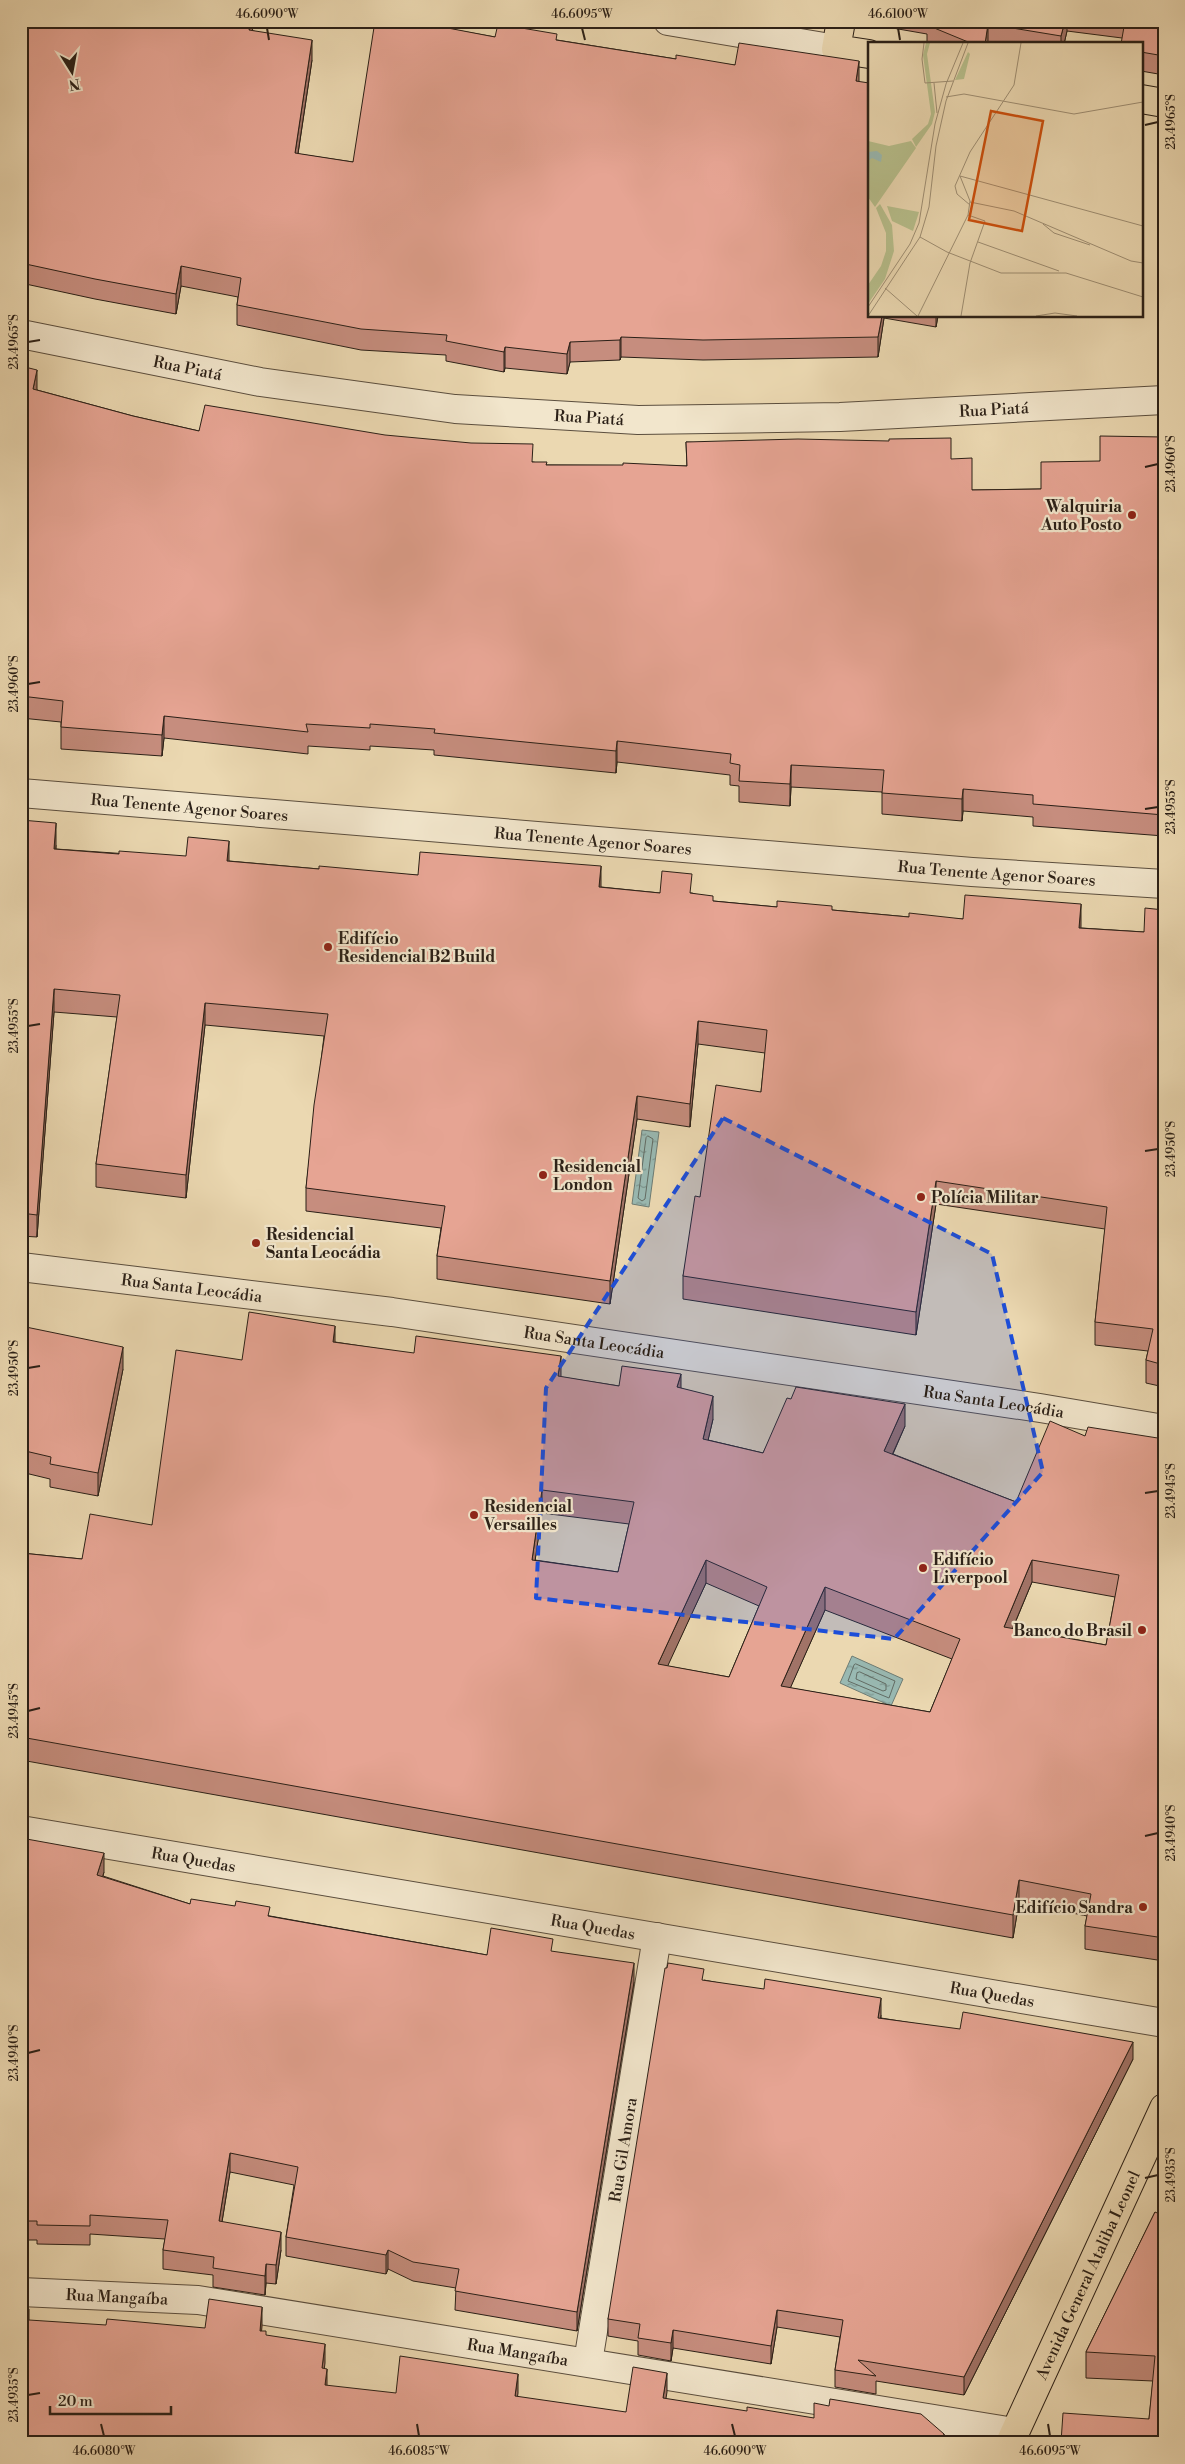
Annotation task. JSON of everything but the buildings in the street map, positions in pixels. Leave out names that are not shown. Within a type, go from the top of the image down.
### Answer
[{"type":"main road","points":[[841,21],[836,48],[868,54]]},
{"type":"main road","points":[[1142,99],[1164,103]]},
{"type":"main road","name":"Avenida General Ataliba Leonel","points":[[1012,2437],[1164,2108]]},
{"type":"street","points":[[668,21],[836,48]]},
{"type":"street","name":"Rua Piatá","points":[[21,334],[260,382],[455,409],[638,420],[840,417],[1164,400]]},
{"type":"street","name":"Rua Tenente Agenor Soares","points":[[21,793],[962,871],[1164,884]]},
{"type":"street","name":"Rua Santa Leocádia","points":[[21,1267],[392,1312],[1040,1408],[1164,1429]]},
{"type":"street","name":"Rua Quedas","points":[[21,1830],[1164,2023]]},
{"type":"street","name":"Rua Gil Amora","points":[[588,2362],[657,1937]]},
{"type":"street","name":"Rua Mangaíba","points":[[21,2292],[198,2300],[588,2362],[1012,2437]]},
{"type":"highlighted area","points":[[723,1118],[992,1254],[1043,1472],[894,1639],[536,1598],[546,1388]]},
{"type":"water","points":[[642,1130],[659,1132],[649,1207],[632,1204]]},
{"type":"water","points":[[852,1656],[903,1679],[891,1706],[840,1683]]},
{"type":"place","name":"Walquiria Auto Posto","points":[[1132,515]]},
{"type":"place","name":"Edifício Residencial B2 Build","points":[[328,947]]},
{"type":"place","name":"Residencial London","points":[[543,1175]]},
{"type":"place","name":"Polícia Militar","points":[[921,1197]]},
{"type":"place","name":"Residencial Santa Leocádia","points":[[256,1243]]},
{"type":"place","name":"Residencial Versailles","points":[[474,1515]]},
{"type":"place","name":"Edifício Liverpool","points":[[923,1568]]},
{"type":"place","name":"Banco do Brasil","points":[[1142,1630]]},
{"type":"place","name":"Edifício Sandra","points":[[1143,1907]]}]
